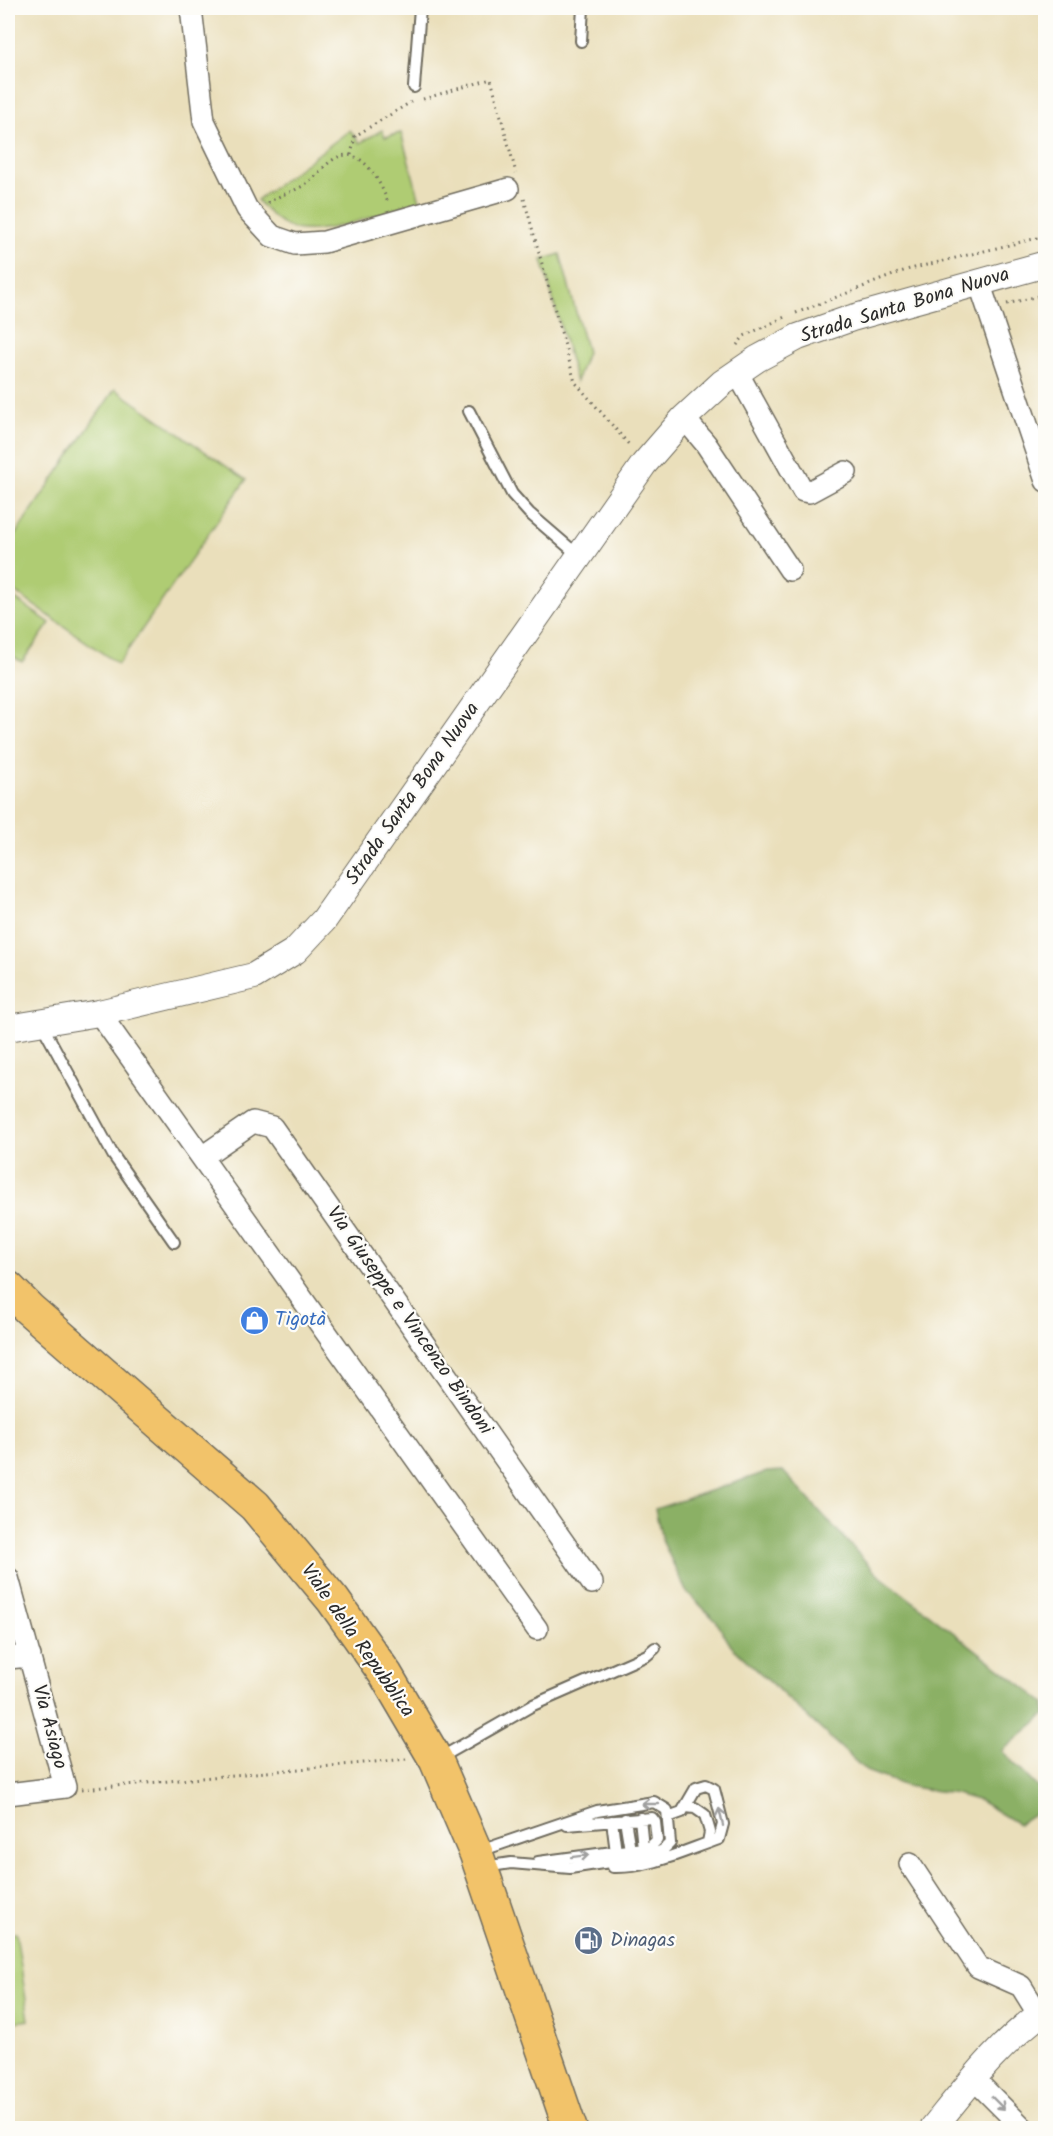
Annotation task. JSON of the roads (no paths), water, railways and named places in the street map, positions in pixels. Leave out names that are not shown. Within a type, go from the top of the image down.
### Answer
[{"type":"main road","name":"Viale della Repubblica","points":[[8,1288],[29,1310],[255,1506],[333,1600],[386,1675],[425,1759],[478,1860],[570,2128]]},
{"type":"street","points":[[191,8],[204,121],[250,216],[272,236],[302,244],[324,242],[516,186]]},
{"type":"street","name":"Strada Santa Bona Nuova","points":[[8,1028],[99,1013],[236,982],[270,969],[295,951],[338,901],[644,464],[684,418],[737,372],[798,337],[821,328],[1046,264]]},
{"type":"street","points":[[979,282],[1046,481]]},
{"type":"street","points":[[737,372],[803,491],[808,492],[846,472]]},
{"type":"street","points":[[684,418],[706,444],[790,570]]},
{"type":"street","points":[[99,1013],[537,1629]]},
{"type":"street","name":"Via Giuseppe e Vincenzo Bindoni","points":[[202,1157],[253,1122],[272,1127],[592,1583]]},
{"type":"street","name":"Via Asiago","points":[[8,1578],[65,1786],[8,1794]]},
{"type":"street","points":[[8,1658],[30,1656]]},
{"type":"street","points":[[910,1864],[978,1967],[1021,1986],[1042,2012],[1004,2045],[973,2078],[935,2128]]},
{"type":"street","points":[[973,2078],[1023,2128]]},
{"type":"lane","points":[[414,87],[420,8]]},
{"type":"lane","points":[[581,41],[583,8]]},
{"type":"lane","points":[[469,411],[512,494],[529,513],[579,556]]},
{"type":"lane","points":[[41,1023],[113,1155],[174,1242]]},
{"type":"lane","points":[[425,1759],[533,1706],[647,1655],[655,1648]]},
{"type":"lane","points":[[583,1866],[645,1865],[718,1839],[723,1829],[714,1789],[706,1785],[696,1788],[686,1808],[677,1815],[668,1817]]},
{"type":"lane","points":[[654,1802],[664,1806],[668,1817],[670,1843],[663,1850],[649,1856],[555,1869],[478,1860],[554,1825],[597,1811],[654,1802]]},
{"type":"lane","points":[[686,1808],[695,1808],[705,1815],[710,1832],[708,1842]]},
{"type":"lane","points":[[522,1864],[643,1848],[655,1844],[657,1840],[655,1822],[652,1818],[554,1825]]},
{"type":"lane","points":[[626,1820],[630,1850]]},
{"type":"lane","points":[[612,1821],[616,1852]]},
{"type":"place","name":"Tigotà","points":[[254,1320]]},
{"type":"place","name":"Dinagas","points":[[589,1941]]}]
